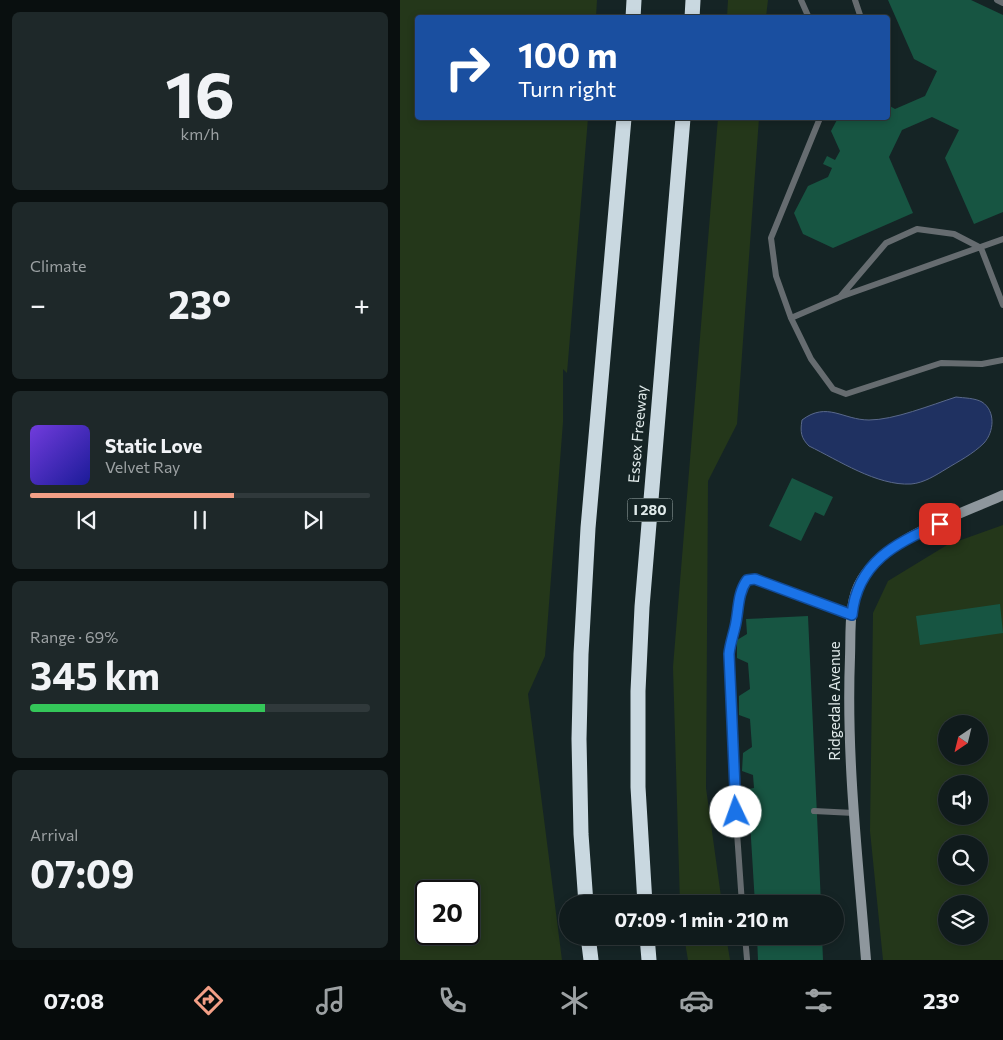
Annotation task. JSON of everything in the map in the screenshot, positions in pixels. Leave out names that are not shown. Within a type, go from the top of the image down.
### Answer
[{"type":"highway","points":[[632,15],[634,0]]},
{"type":"highway","points":[[692,15],[694,0]]},
{"type":"highway","points":[[585,895],[581,834],[581,654],[588,528],[624,120]]},
{"type":"highway","name":"Essex Freeway","points":[[644,895],[638,787],[638,692],[642,607],[683,120]]},
{"type":"highway","points":[[589,945],[591,960]]},
{"type":"highway","points":[[648,945],[650,960]]},
{"type":"main road","name":"Ridgedale Avenue","points":[[866,960],[850,771],[848,694],[853,604],[861,579],[882,556],[907,538],[1003,495]]},
{"type":"lane","points":[[801,0],[808,15]]},
{"type":"lane","points":[[855,0],[860,15]]},
{"type":"lane","points":[[997,0],[1003,3]]},
{"type":"lane","points":[[819,120],[771,238],[776,276],[791,318],[811,359],[833,389],[846,394],[941,363],[982,364],[1003,361]]},
{"type":"lane","points":[[840,297],[886,243],[917,229],[954,234],[981,248],[1003,305]]},
{"type":"lane","points":[[791,318],[840,297],[1003,239]]},
{"type":"lane","points":[[741,895],[729,654],[730,641],[736,626],[739,600],[743,586],[747,580],[755,579],[852,615]]},
{"type":"lane","points":[[814,811],[854,813]]},
{"type":"lane","points":[[736,812],[751,812]]},
{"type":"lane","points":[[746,945],[747,959]]},
{"type":"green space","points":[[400,0],[597,0],[596,15],[415,15],[415,120],[588,120],[567,373],[563,369],[563,422],[545,656],[528,694],[562,960],[400,960]]},
{"type":"green space","points":[[728,0],[768,0],[766,15],[727,15]]},
{"type":"green space","points":[[718,120],[759,120],[737,424],[708,481],[706,788],[721,895],[680,895],[673,667]]},
{"type":"green space","points":[[1003,525],[1003,960],[883,960],[870,831],[873,613],[888,581],[947,545]]},
{"type":"green space","points":[[686,945],[728,945],[730,960],[688,960]]},
{"type":"water","points":[[956,397],[976,400],[987,406],[992,422],[990,433],[984,443],[971,454],[934,476],[916,483],[898,484],[871,477],[809,446],[802,434],[802,420],[819,412],[835,413],[869,420],[890,418]]},
{"type":"building","points":[[888,0],[971,0],[1003,15],[1003,212],[974,224],[945,158],[959,130],[932,117],[902,130],[889,157],[913,213],[833,248],[803,234],[794,213],[808,186],[828,177],[832,168],[823,164],[827,156],[835,160],[840,151],[831,131],[837,120],[890,120],[890,106],[895,109],[925,96],[937,71],[914,59]]},
{"type":"building","points":[[792,478],[833,497],[824,516],[815,512],[801,541],[769,526]]},
{"type":"building","points":[[1000,604],[1003,633],[920,645],[916,616]]},
{"type":"building","points":[[808,616],[821,895],[754,895],[748,789],[754,788],[753,775],[742,771],[743,753],[752,747],[750,719],[739,715],[739,696],[750,689],[748,663],[737,658],[737,640],[747,634],[746,619]]},
{"type":"building","points":[[757,945],[822,945],[823,960],[758,960]]},
{"type":"route","points":[[736,812],[729,654],[730,641],[736,626],[739,600],[747,580],[755,579],[852,615],[853,604],[861,579],[882,556],[907,538],[940,524]]}]
